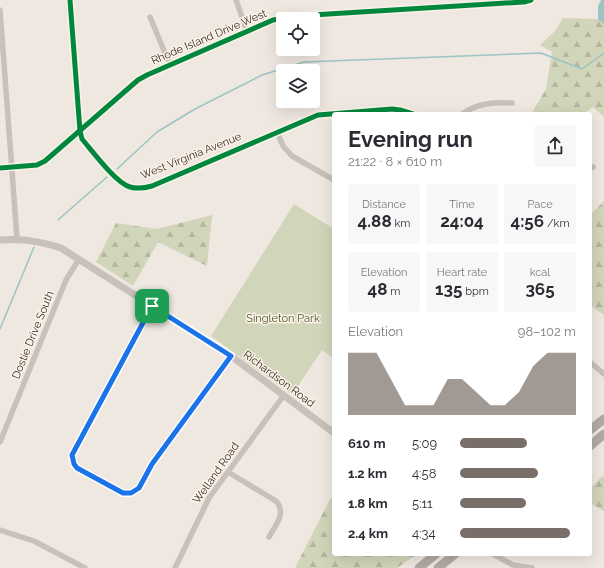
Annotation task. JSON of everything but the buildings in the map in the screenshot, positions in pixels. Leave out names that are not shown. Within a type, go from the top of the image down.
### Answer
[{"type":"highway","points":[[592,428],[604,419]]},
{"type":"highway","points":[[592,444],[604,434]]},
{"type":"highway","points":[[419,568],[434,556]]},
{"type":"highway","points":[[438,568],[453,556]]},
{"type":"street","name":"West Virginia Avenue","points":[[70,0],[80,131],[82,139],[119,181],[130,187],[136,188],[152,186],[309,118],[332,113]]},
{"type":"street","points":[[236,0],[247,31]]},
{"type":"street","name":"Rhode Island Drive West","points":[[0,168],[41,164],[138,80],[147,74],[273,20],[296,16],[524,2],[531,0]]},
{"type":"street","points":[[0,10],[17,238]]},
{"type":"street","points":[[150,17],[170,65]]},
{"type":"street","points":[[465,112],[483,104],[494,102],[512,103]]},
{"type":"street","name":"West Virginia Avenue","points":[[349,112],[400,110],[406,112]]},
{"type":"street","points":[[277,132],[287,152],[332,179]]},
{"type":"street","name":"Richardson Road","points":[[0,240],[17,238],[45,242],[61,248],[231,356],[332,431]]},
{"type":"street","name":"Dostie Drive South","points":[[0,442],[66,280],[79,259]]},
{"type":"street","points":[[152,306],[73,452],[72,459],[77,468],[123,493],[131,493],[139,488],[152,464],[231,356]]},
{"type":"street","points":[[592,364],[604,374]]},
{"type":"street","name":"Welland Road","points":[[175,568],[209,498],[284,395]]},
{"type":"street","points":[[228,472],[276,501],[278,504],[281,513],[280,518],[269,537]]},
{"type":"street","points":[[0,530],[34,541],[86,568]]},
{"type":"street","points":[[496,556],[513,566],[532,568]]},
{"type":"green space","points":[[563,18],[598,19],[604,24],[604,117],[593,107],[586,112],[532,112],[546,89],[552,52],[540,45],[555,31]]},
{"type":"green space","points":[[604,201],[604,315],[592,306],[592,213]]},
{"type":"green space","name":"Singleton Park","points":[[294,204],[332,228],[332,358],[322,350],[292,395],[211,336]]},
{"type":"green space","points":[[212,215],[207,266],[158,242],[133,286],[96,262],[116,223],[157,229]]},
{"type":"green space","points":[[602,476],[604,477],[604,511],[592,504],[592,487]]},
{"type":"green space","points":[[332,497],[332,556],[414,556],[397,568],[295,568]]},
{"type":"water","points":[[601,0],[604,0],[604,24],[598,19],[598,6]]},
{"type":"waterway","points":[[117,169],[157,132],[195,109],[262,75],[304,62],[541,53],[582,69],[604,53]]},
{"type":"waterway","points":[[58,220],[107,177]]},
{"type":"waterway","points":[[0,329],[34,247]]},
{"type":"cycle path","points":[[70,0],[80,131],[82,139],[118,180],[130,187],[141,188],[152,186],[318,115],[332,114]]},
{"type":"cycle path","points":[[0,168],[37,165],[45,161],[138,80],[273,20],[296,16],[524,2],[531,0]]},
{"type":"cycle path","points":[[355,112],[392,109],[406,112]]},
{"type":"route","points":[[152,306],[231,356],[152,464],[139,488],[135,492],[123,493],[77,468],[72,459],[72,455],[152,306]]}]
